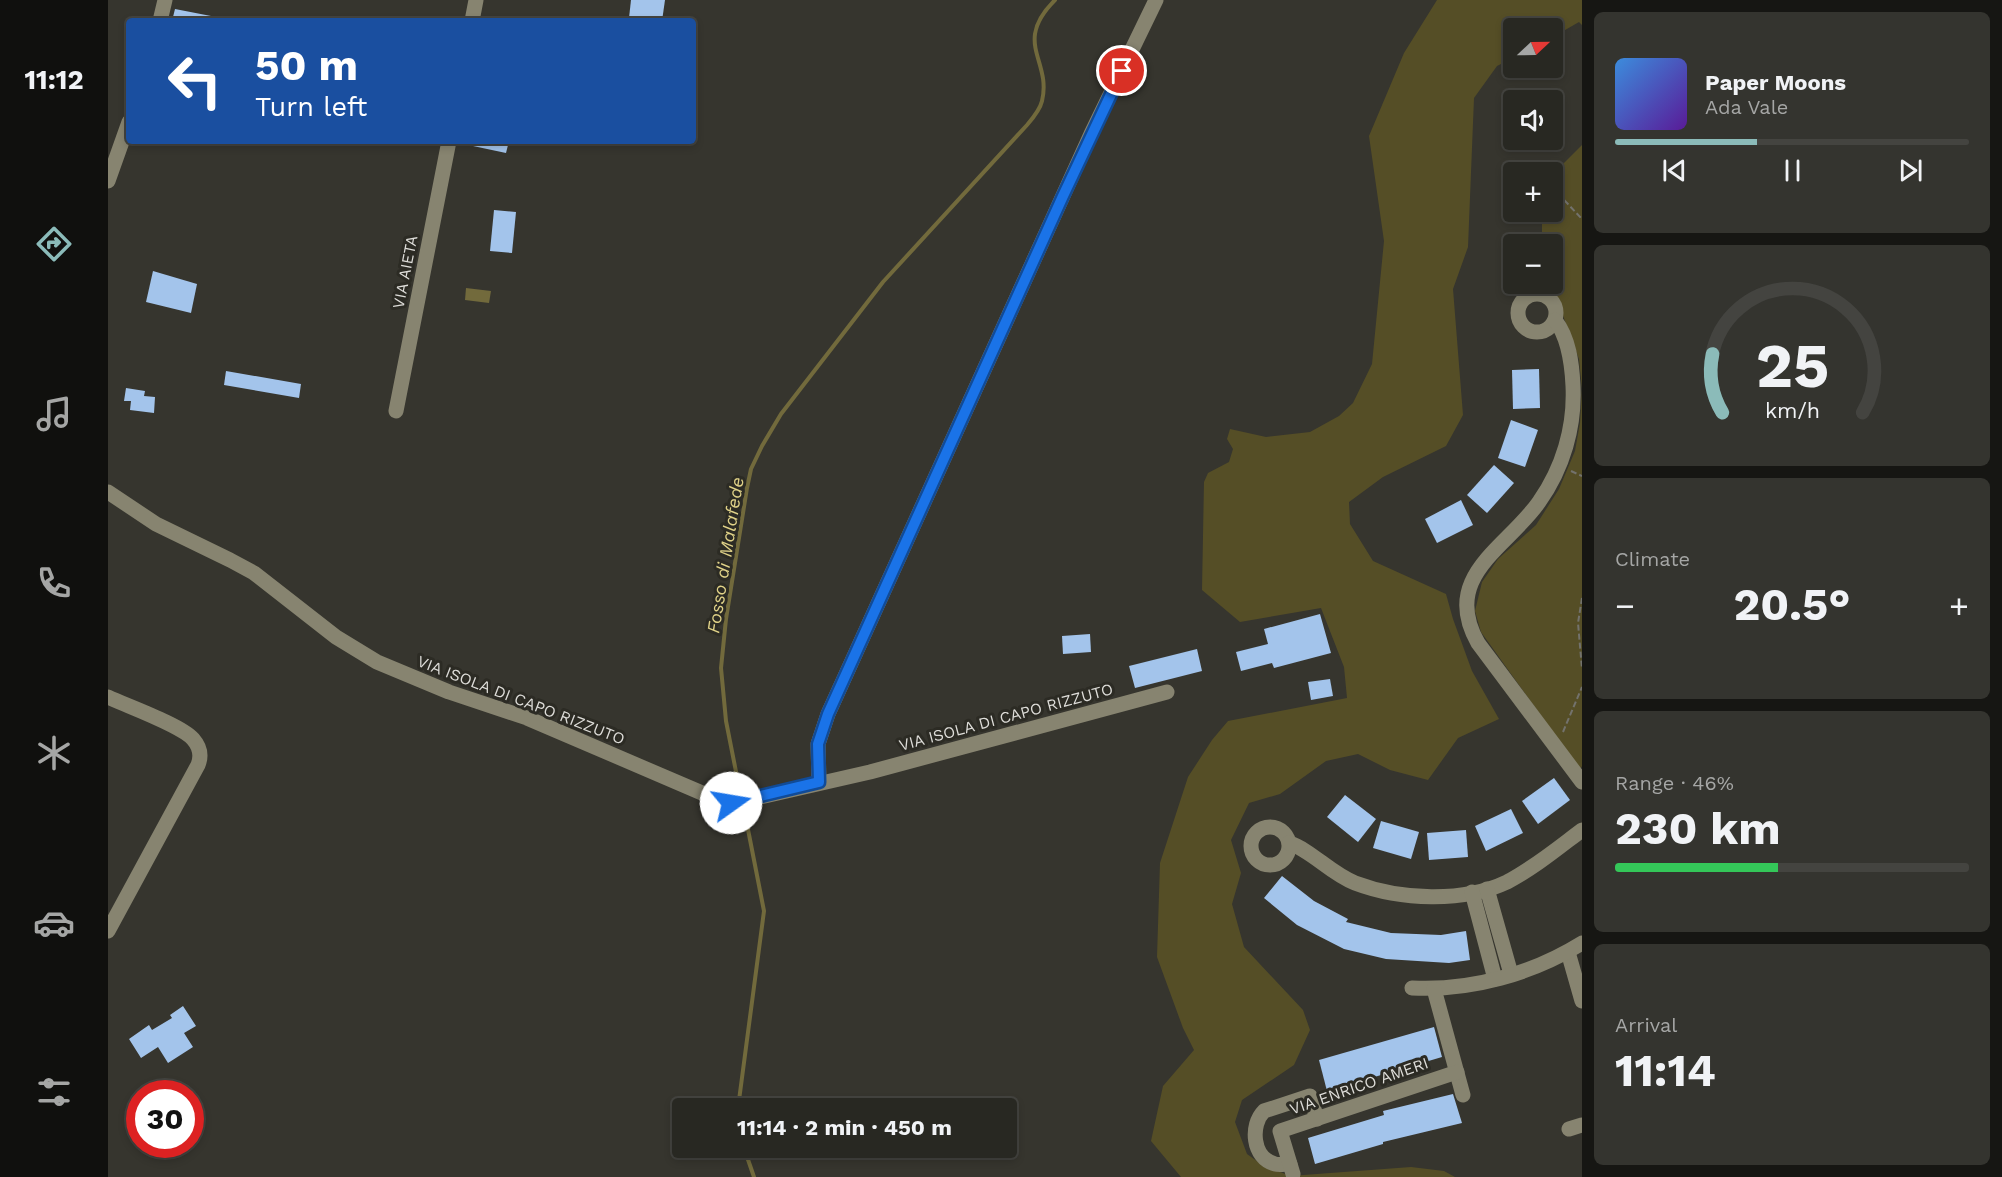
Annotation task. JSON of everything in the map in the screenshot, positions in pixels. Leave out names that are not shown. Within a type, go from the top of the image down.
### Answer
[{"type":"street","points":[[161,18],[165,0]]},
{"type":"street","points":[[473,18],[476,0]]},
{"type":"street","points":[[819,782],[818,744],[828,714],[1077,165],[1156,0]]},
{"type":"street","points":[[108,181],[113,156],[126,128]]},
{"type":"street","name":"VIA AIETA","points":[[396,411],[447,144]]},
{"type":"street","points":[[1555,320],[1563,332],[1573,384],[1572,418],[1565,452],[1553,479],[1539,502],[1479,566],[1469,590],[1468,612],[1472,631],[1478,643],[1582,783]]},
{"type":"street","name":"VIA ISOLA DI CAPO RIZZUTO","points":[[108,492],[147,519],[254,573],[341,641],[376,662],[449,692],[527,717],[716,800],[734,803],[870,772],[1167,692]]},
{"type":"street","points":[[108,697],[184,731],[195,741],[201,755],[198,765],[108,931]]},
{"type":"street","points":[[1289,843],[1301,847],[1342,877],[1368,887],[1398,894],[1455,895],[1487,889],[1522,874],[1582,830]]},
{"type":"street","points":[[1487,889],[1511,974]]},
{"type":"street","points":[[1472,892],[1496,979]]},
{"type":"street","points":[[1412,988],[1468,986],[1496,979],[1540,966],[1582,943]]},
{"type":"street","points":[[1568,952],[1582,1001]]},
{"type":"street","points":[[1434,989],[1463,1095]]},
{"type":"street","name":"VIA ENRICO AMERI","points":[[1317,1119],[1310,1096],[1264,1111],[1259,1116],[1254,1133],[1256,1143],[1267,1160],[1291,1169],[1280,1131],[1317,1119],[1457,1072]]},
{"type":"path","points":[[1563,199],[1582,219]]},
{"type":"path","points":[[1582,598],[1578,623],[1582,669]]},
{"type":"path","points":[[1556,747],[1582,687]]},
{"type":"shaded area","points":[[1437,0],[1582,0],[1582,25],[1579,22],[1563,31],[1563,18],[1503,18],[1503,63],[1497,66],[1474,98],[1468,247],[1453,289],[1463,415],[1446,446],[1383,477],[1349,502],[1350,524],[1373,561],[1446,594],[1472,671],[1499,719],[1458,738],[1428,780],[1390,770],[1358,754],[1326,761],[1280,794],[1249,803],[1231,840],[1241,873],[1232,904],[1244,947],[1303,1010],[1310,1030],[1294,1065],[1242,1100],[1235,1122],[1247,1154],[1261,1164],[1290,1176],[1411,1167],[1444,1171],[1455,1177],[1181,1177],[1151,1141],[1163,1086],[1194,1050],[1183,1028],[1157,957],[1160,863],[1188,777],[1212,740],[1228,721],[1347,698],[1344,667],[1321,608],[1240,622],[1202,590],[1204,482],[1208,473],[1229,462],[1233,449],[1227,439],[1230,429],[1266,437],[1310,432],[1339,416],[1353,403],[1372,364],[1384,241],[1369,136],[1404,53]]},
{"type":"shaded area","points":[[1582,145],[1582,389],[1579,359],[1558,302],[1552,294],[1563,294],[1563,234],[1542,234],[1542,222],[1563,222],[1563,164]]},
{"type":"shaded area","points":[[466,288],[491,291],[489,303],[465,300]]},
{"type":"shaded area","points":[[1582,389],[1582,766],[1580,770],[1481,632],[1475,611],[1482,582],[1498,559],[1536,525],[1559,489],[1575,451],[1580,423]]},
{"type":"building","points":[[631,0],[665,0],[662,18],[629,18]]},
{"type":"building","points":[[175,9],[211,16],[211,18],[173,18]]},
{"type":"building","points":[[473,144],[508,144],[506,153],[473,146]]},
{"type":"building","points":[[494,210],[516,212],[512,253],[490,251]]},
{"type":"building","points":[[153,271],[197,284],[191,313],[146,302]]},
{"type":"building","points":[[1539,369],[1540,408],[1513,409],[1512,370]]},
{"type":"building","points":[[226,371],[301,384],[299,398],[224,385]]},
{"type":"building","points":[[126,388],[145,391],[144,396],[155,397],[154,413],[130,410],[131,401],[124,401]]},
{"type":"building","points":[[1511,420],[1538,430],[1525,467],[1498,458]]},
{"type":"building","points":[[1494,465],[1514,483],[1487,513],[1467,495]]},
{"type":"building","points":[[1461,500],[1473,525],[1437,543],[1425,519]]},
{"type":"building","points":[[1320,614],[1331,653],[1274,668],[1272,663],[1241,671],[1236,652],[1268,644],[1264,629]]},
{"type":"building","points":[[1090,634],[1091,652],[1063,654],[1062,636]]},
{"type":"building","points":[[1197,649],[1202,671],[1135,688],[1129,666]]},
{"type":"building","points":[[1330,679],[1333,696],[1311,700],[1308,682]]},
{"type":"building","points":[[1554,778],[1570,800],[1538,824],[1522,801]]},
{"type":"building","points":[[1345,795],[1376,819],[1358,842],[1327,817]]},
{"type":"building","points":[[1511,809],[1523,833],[1486,851],[1475,826]]},
{"type":"building","points":[[1381,821],[1419,832],[1411,859],[1373,848]]},
{"type":"building","points":[[1466,830],[1468,857],[1429,860],[1427,833]]},
{"type":"building","points":[[1282,876],[1314,901],[1348,919],[1346,922],[1391,933],[1441,935],[1466,931],[1470,960],[1449,963],[1386,959],[1344,949],[1297,925],[1264,898]]},
{"type":"building","points":[[183,1006],[196,1026],[184,1033],[193,1047],[168,1063],[158,1047],[141,1058],[129,1039],[149,1025],[152,1030],[172,1018],[170,1015]]},
{"type":"building","points":[[1434,1027],[1442,1057],[1327,1091],[1319,1060]]},
{"type":"building","points":[[1453,1094],[1462,1123],[1383,1142],[1383,1144],[1315,1164],[1308,1138],[1384,1115],[1383,1111]]},
{"type":"waterway","name":"Fosso di Malafede","points":[[741,797],[726,721],[721,668],[726,619],[751,469],[781,414],[883,282],[1040,108],[1044,87],[1036,51],[1036,28],[1055,0]]},
{"type":"waterway","name":"Fosso di Malafede","points":[[739,1098],[764,911],[743,804]]},
{"type":"waterway","name":"Fosso di Malafede","points":[[747,1158],[754,1177]]},
{"type":"route","points":[[731,803],[819,782],[818,744],[828,714],[1122,71]]}]
